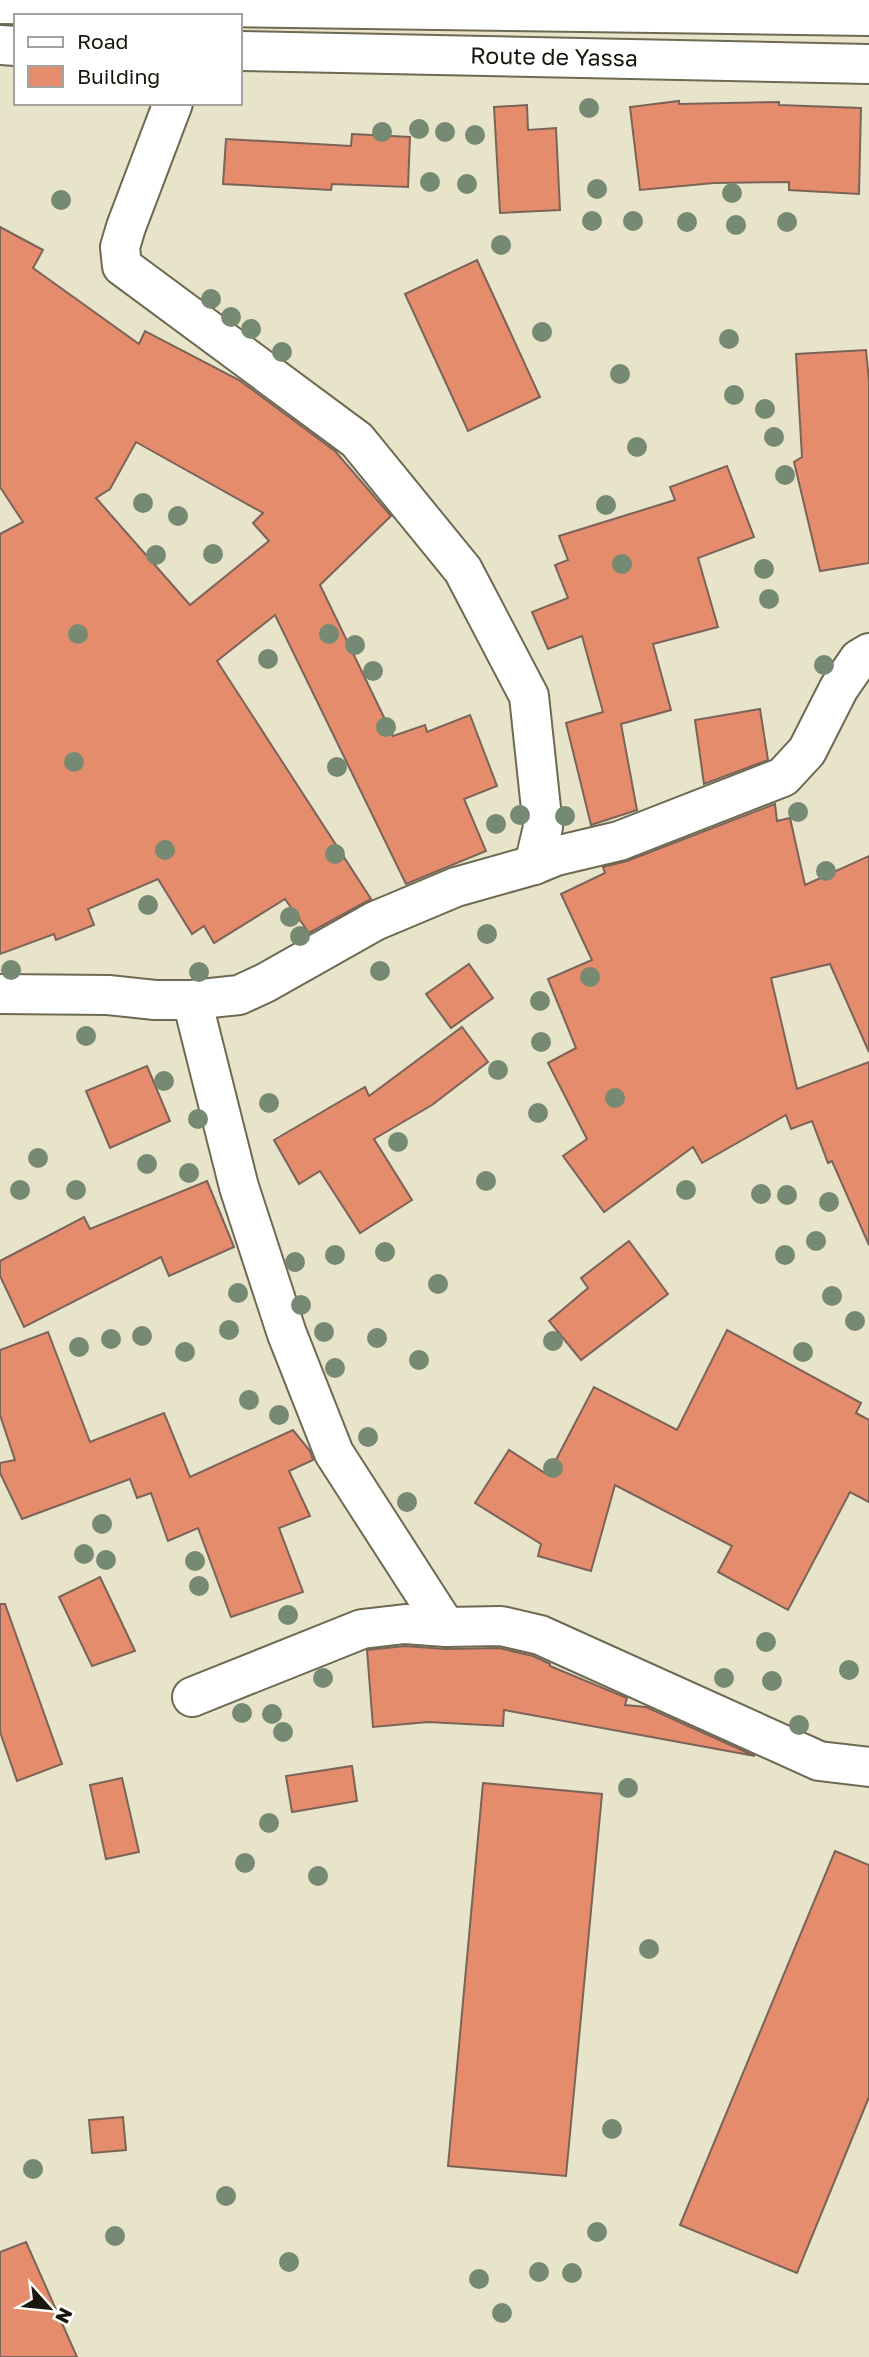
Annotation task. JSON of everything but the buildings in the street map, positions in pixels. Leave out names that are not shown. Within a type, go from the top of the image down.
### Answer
[{"type":"street","name":"Route de Yassa","points":[[0,4],[869,16]]},
{"type":"street","name":"Route de Yassa","points":[[242,51],[869,64]]},
{"type":"street","points":[[172,105],[126,227],[120,247],[121,266],[357,440],[463,570],[529,696],[543,827],[534,865]]},
{"type":"street","points":[[0,994],[108,995],[155,1000],[192,1000],[239,995],[375,921],[456,887],[556,856],[619,841],[783,776],[807,751],[839,688],[859,659],[869,653]]},
{"type":"street","points":[[192,1000],[243,1199],[287,1334],[334,1452],[446,1627]]},
{"type":"street","points":[[191,1697],[362,1629],[405,1624],[446,1627],[501,1626],[540,1635],[819,1760],[869,1767]]}]
